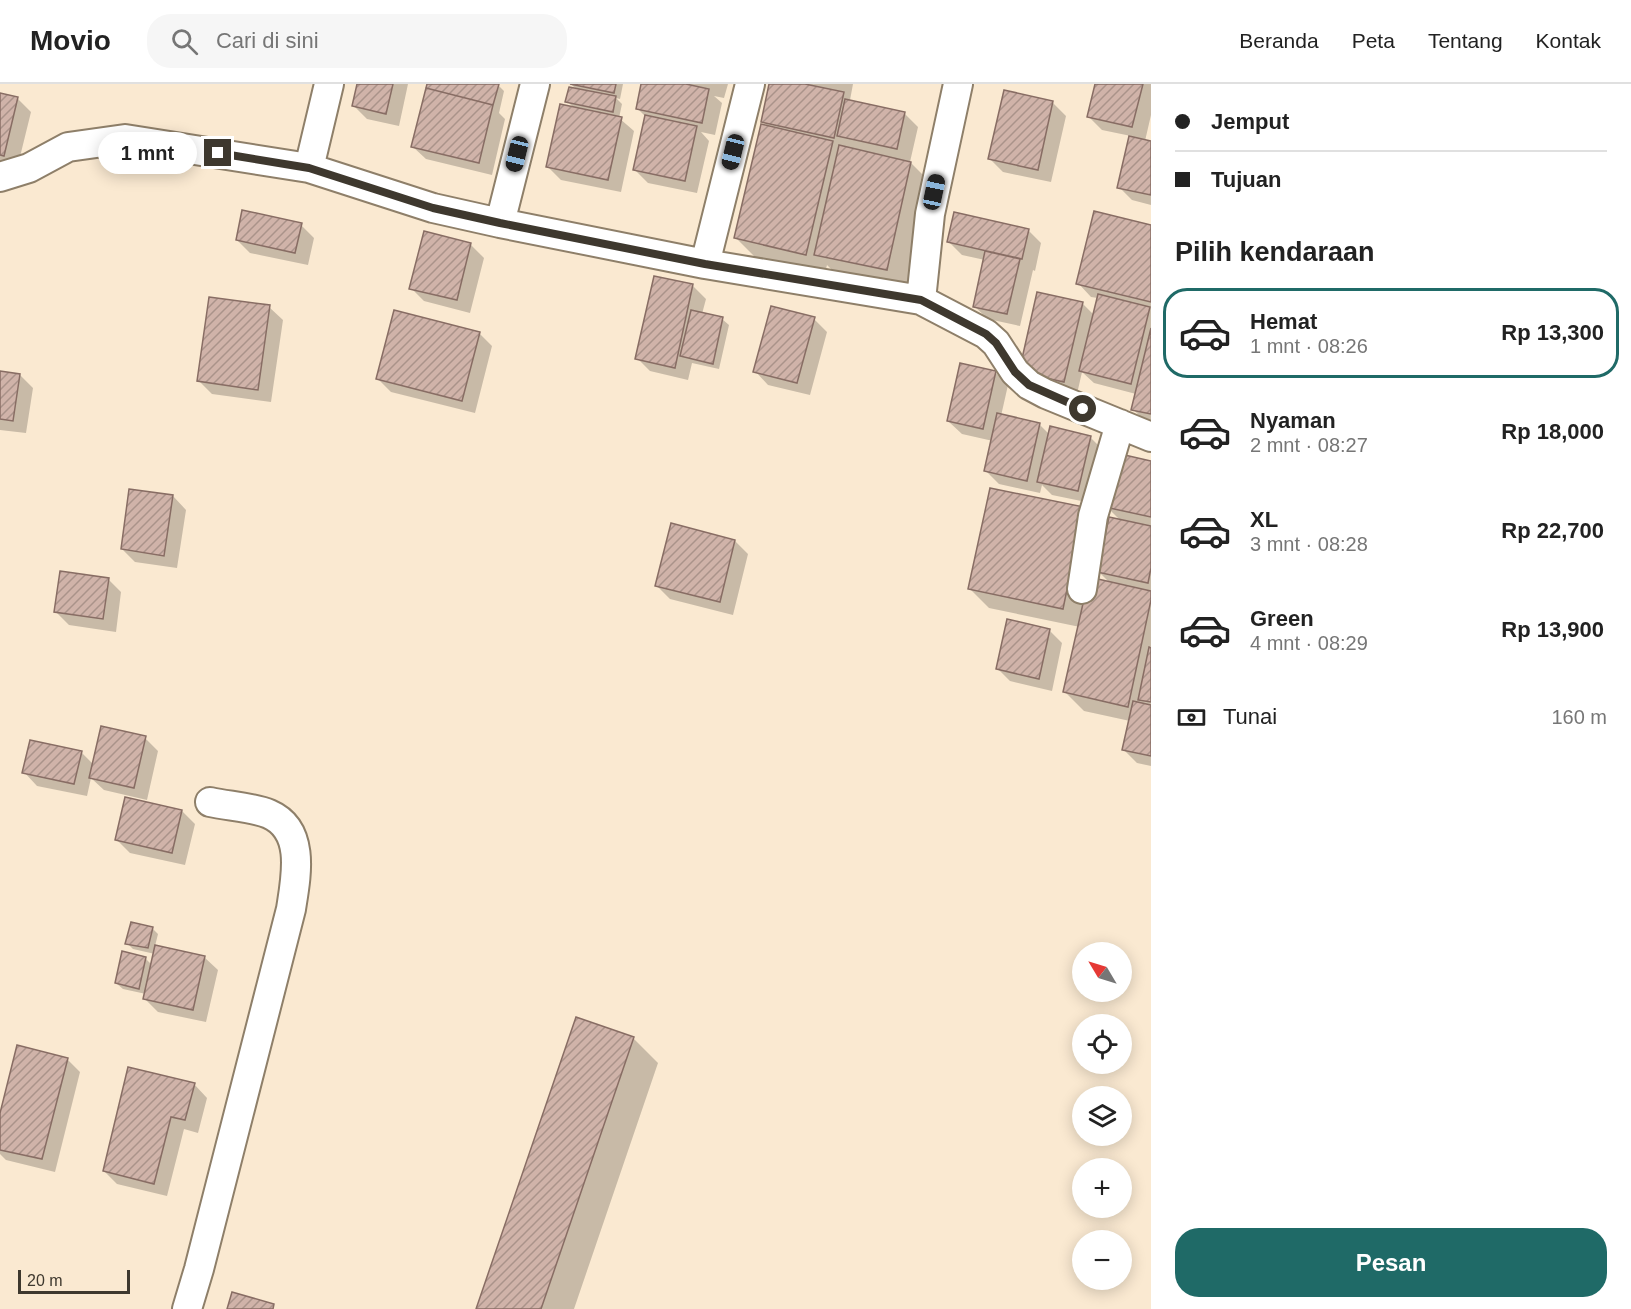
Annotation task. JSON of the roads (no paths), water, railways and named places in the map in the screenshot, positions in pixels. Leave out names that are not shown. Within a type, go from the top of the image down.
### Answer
[{"type":"street","points":[[309,168],[329,84]]},
{"type":"street","points":[[500,223],[535,84]]},
{"type":"street","points":[[705,264],[750,84]]},
{"type":"street","points":[[921,300],[930,214],[958,84]]},
{"type":"street","points":[[0,177],[29,168],[68,147],[125,139],[309,168],[433,208],[500,223],[705,264],[921,300],[986,334],[996,343],[1015,372],[1029,385],[1151,437]]},
{"type":"street","points":[[1082,589],[1093,516],[1120,424]]},
{"type":"street","points":[[187,1309],[291,909],[296,869],[293,837],[282,822],[267,813],[210,802]]}]
